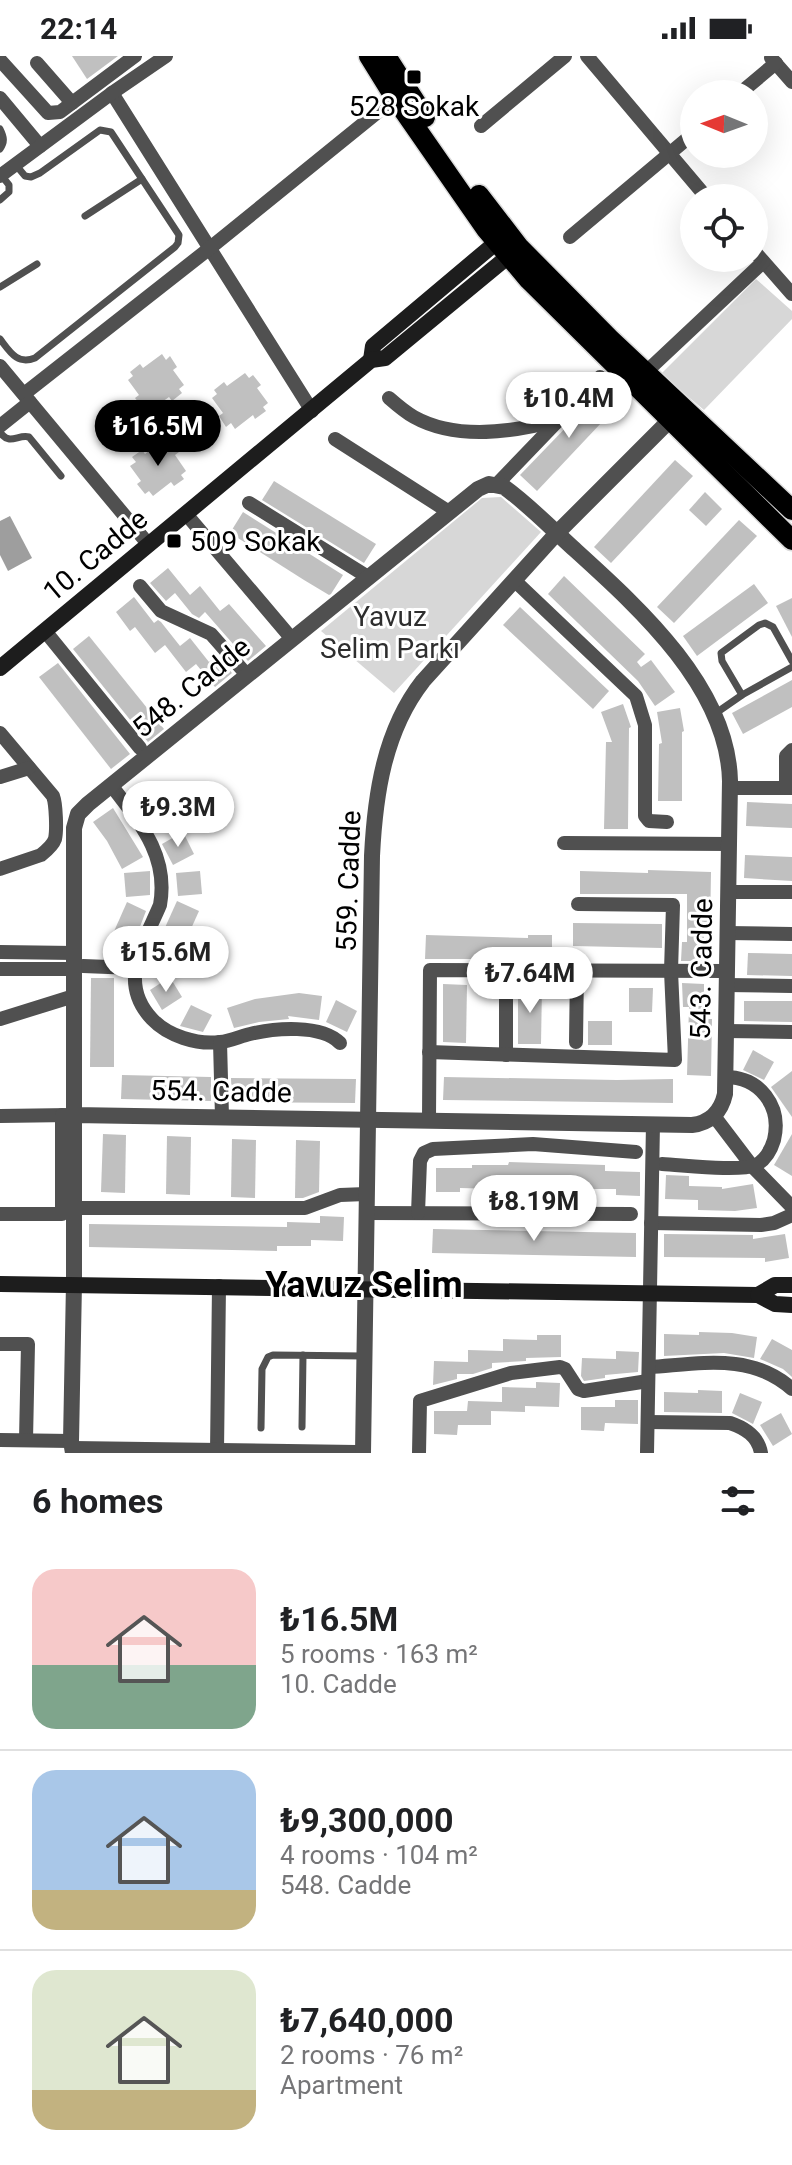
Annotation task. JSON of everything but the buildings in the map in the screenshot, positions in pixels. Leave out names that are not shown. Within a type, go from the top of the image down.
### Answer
[{"type":"main road","points":[[369,56],[395,98],[508,245],[791,508]]},
{"type":"main road","points":[[386,56],[490,211],[529,280],[792,540]]},
{"type":"main road","name":"10. Cadde","points":[[0,668],[312,411],[371,360],[373,346],[508,245]]},
{"type":"main road","points":[[0,1284],[758,1295],[775,1304],[792,1305]]},
{"type":"main road","points":[[758,1295],[775,1285],[792,1285]]},
{"type":"street","points":[[0,60],[48,113],[60,112],[135,56]]},
{"type":"street","points":[[481,126],[565,56]]},
{"type":"street","points":[[587,56],[694,184]]},
{"type":"street","points":[[1,175],[163,57]]},
{"type":"street","points":[[753,80],[773,60],[792,82]]},
{"type":"street","points":[[37,63],[72,103]]},
{"type":"street","points":[[112,93],[312,411]]},
{"type":"street","points":[[0,98],[40,146]]},
{"type":"street","points":[[0,429],[27,398],[395,98]]},
{"type":"street","points":[[570,237],[680,145]]},
{"type":"street","points":[[768,266],[790,289]]},
{"type":"street","points":[[646,372],[744,272]]},
{"type":"street","points":[[0,366],[149,545]]},
{"type":"street","points":[[557,533],[497,484],[600,377]]},
{"type":"street","points":[[389,398],[424,422],[461,430],[521,429],[559,420]]},
{"type":"street","name":"559. Cadde","points":[[363,1453],[372,856],[375,811],[384,765],[395,729],[418,687],[557,533],[670,420]]},
{"type":"street","points":[[335,439],[449,512]]},
{"type":"street","name":"548. Cadde","points":[[72,1448],[74,1208],[68,1115],[77,963],[74,838],[78,814],[449,512],[483,486],[497,484]]},
{"type":"street","points":[[249,503],[368,577]]},
{"type":"street","points":[[186,514],[292,639]]},
{"type":"street","name":"543. Cadde","points":[[557,533],[662,636],[687,669],[714,714],[727,748],[730,788],[725,1077],[724,1100],[714,1116]]},
{"type":"street","points":[[515,581],[636,696],[645,725],[645,816],[649,821],[667,822]]},
{"type":"street","points":[[140,586],[161,611],[211,634],[247,675]]},
{"type":"street","points":[[45,631],[140,748]]},
{"type":"street","points":[[0,733],[55,798],[55,838],[44,854],[0,869]]},
{"type":"street","points":[[730,788],[789,788],[786,756],[792,750]]},
{"type":"street","points":[[0,777],[29,768]]},
{"type":"street","points":[[111,785],[145,829],[161,869],[160,905],[134,968],[139,1002],[157,1024],[181,1037],[220,1042],[267,1031],[299,1029],[327,1033],[340,1043]]},
{"type":"street","points":[[55,838],[74,838]]},
{"type":"street","points":[[564,843],[729,844]]},
{"type":"street","points":[[728,892],[792,892]]},
{"type":"street","points":[[429,1052],[675,1060],[671,971],[673,905],[578,904]]},
{"type":"street","points":[[727,933],[792,934]]},
{"type":"street","points":[[0,952],[134,968]]},
{"type":"street","points":[[0,969],[77,963]]},
{"type":"street","points":[[429,1120],[430,970],[671,971],[792,986]]},
{"type":"street","points":[[506,970],[506,1055]]},
{"type":"street","points":[[576,1042],[577,970]]},
{"type":"street","points":[[0,1019],[74,996]]},
{"type":"street","points":[[726,1031],[792,1032]]},
{"type":"street","points":[[220,1042],[222,1117]]},
{"type":"street","points":[[662,1164],[752,1166],[764,1159],[773,1144],[774,1111],[758,1087],[739,1077],[725,1077]]},
{"type":"street","points":[[0,1116],[68,1115],[62,1214],[0,1214]]},
{"type":"street","name":"554. Cadde","points":[[68,1115],[368,1119]]},
{"type":"street","points":[[368,1119],[699,1124],[714,1116],[752,1166],[792,1207]]},
{"type":"street","points":[[647,1453],[653,1124]]},
{"type":"street","points":[[724,1167],[734,1142]]},
{"type":"street","points":[[418,1213],[420,1161],[424,1153],[433,1149],[533,1144],[636,1152]]},
{"type":"street","points":[[74,1208],[305,1208],[340,1195],[366,1194]]},
{"type":"street","points":[[366,1213],[631,1214]]},
{"type":"street","points":[[651,1223],[761,1225],[792,1215]]},
{"type":"street","points":[[217,1451],[219,1286]]},
{"type":"street","points":[[0,1344],[28,1344],[26,1440]]},
{"type":"street","points":[[419,1453],[420,1401],[511,1373],[560,1367],[565,1369],[578,1389],[584,1391],[648,1374],[733,1362],[762,1370],[792,1389]]},
{"type":"street","points":[[648,1422],[730,1423],[752,1435],[760,1445],[761,1453]]},
{"type":"street","points":[[0,1440],[134,1452],[356,1453]]},
{"type":"lane","points":[[0,129],[4,137],[0,149]]},
{"type":"lane","points":[[0,339],[14,357],[28,361],[35,358],[175,247],[179,235],[115,137],[105,129],[31,177],[25,176],[15,164]]},
{"type":"lane","points":[[0,200],[9,192],[9,185],[1,175]]},
{"type":"lane","points":[[85,216],[142,179]]},
{"type":"lane","points":[[0,287],[37,264]]},
{"type":"lane","points":[[0,429],[3,437],[9,439],[29,437],[61,476]]},
{"type":"lane","points":[[714,714],[792,664],[773,627],[765,623],[721,653],[722,661],[742,695]]},
{"type":"lane","points":[[302,1427],[303,1355]]},
{"type":"lane","points":[[261,1428],[262,1369],[268,1357],[364,1356]]},
{"type":"green space","points":[[756,279],[792,311],[792,319],[704,410],[661,374]]},
{"type":"green space","name":"Yavuz Selim Parkı","points":[[501,497],[541,532],[394,693],[321,631],[482,498]]},
{"type":"shaded area","points":[[10,516],[32,558],[8,571],[0,555],[0,521]]},
{"type":"place","name":"528 Sokak","points":[[414,77]]},
{"type":"place","name":"509 Sokak","points":[[174,541]]},
{"type":"district","name":"Yavuz Selim","points":[[364,1284]]}]
